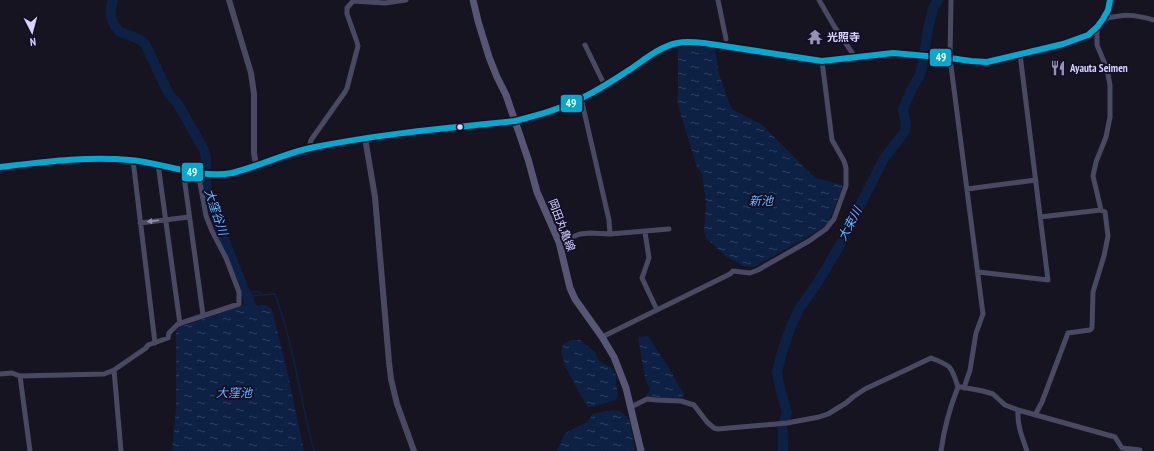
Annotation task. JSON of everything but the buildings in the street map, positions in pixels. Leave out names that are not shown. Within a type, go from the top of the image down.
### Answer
[{"type":"main road","name":"岡田丸亀線","points":[[473,0],[489,58],[506,95],[528,159],[537,192],[559,242],[570,288],[575,299],[602,337],[620,370],[631,407],[641,451]]},
{"type":"street","points":[[229,0],[251,73],[254,94],[254,153],[256,165]]},
{"type":"street","points":[[309,149],[311,140],[347,88],[358,46],[347,14],[347,8],[353,1],[385,3],[406,0]]},
{"type":"street","points":[[718,0],[726,39]]},
{"type":"street","points":[[819,0],[834,26],[855,57]]},
{"type":"street","points":[[941,451],[942,440],[953,399],[970,370],[976,333],[983,314],[950,58],[951,0]]},
{"type":"street","points":[[1035,415],[1042,402],[1068,333],[1090,330],[1092,328],[1093,292],[1104,256],[1108,236],[1105,212],[1101,210],[1093,176],[1096,162],[1106,138],[1110,117],[1110,84],[1107,69],[1097,45],[1097,31],[1108,10],[1110,0]]},
{"type":"street","points":[[0,167],[72,160],[101,159],[132,160],[203,173],[232,173],[309,149],[365,138],[515,121],[538,115],[554,110],[581,98],[664,47],[677,43],[704,43],[822,61],[893,53],[987,62],[1063,44],[1088,36],[1103,19],[1122,14],[1136,15],[1154,20]]},
{"type":"street","points":[[585,45],[604,84]]},
{"type":"street","points":[[978,272],[1048,280],[1020,54]]},
{"type":"street","points":[[602,337],[730,274],[733,271],[750,273],[758,270],[809,241],[826,229],[834,219],[846,186],[847,177],[844,161],[832,140],[822,61]]},
{"type":"street","points":[[581,98],[607,213],[610,234]]},
{"type":"street","points":[[365,138],[375,197],[391,379],[397,404],[414,451]]},
{"type":"street","points":[[132,160],[155,343]]},
{"type":"street","points":[[158,164],[180,324]]},
{"type":"street","points":[[183,169],[203,316]]},
{"type":"street","points":[[0,374],[12,373],[20,376],[102,374],[114,370],[148,346],[168,338],[169,333],[180,324],[239,304],[239,292],[226,258],[206,216],[203,173]]},
{"type":"street","points":[[967,189],[1036,180]]},
{"type":"street","points":[[1040,217],[1101,210]]},
{"type":"street","points":[[140,223],[189,217]]},
{"type":"street","points":[[559,242],[580,234],[610,234],[669,229]]},
{"type":"street","points":[[645,232],[649,258],[642,278],[657,310]]},
{"type":"street","points":[[631,407],[647,399],[681,401],[694,405],[706,422],[718,429],[784,423],[828,414],[865,389],[931,358],[943,362],[952,369],[961,387]]},
{"type":"street","points":[[114,370],[122,451]]},
{"type":"street","points":[[20,376],[30,451]]},
{"type":"street","points":[[961,387],[992,394],[1005,406],[1115,437],[1122,449],[1140,450]]},
{"type":"street","points":[[1018,410],[1020,433],[1027,451]]},
{"type":"water","name":"新池","points":[[678,47],[701,47],[715,49],[719,74],[733,110],[761,124],[816,178],[843,185],[829,222],[818,231],[754,267],[744,266],[727,257],[706,238],[704,232],[706,204],[702,174],[697,167],[677,102]]},
{"type":"water","name":"大窪池","points":[[244,299],[252,299],[254,306],[266,305],[272,310],[286,366],[304,451],[172,451],[176,410],[176,331],[180,327],[244,305]]},
{"type":"water","points":[[648,336],[684,393],[680,398],[663,399],[646,396],[650,390],[645,378],[638,337]]},
{"type":"water","points":[[572,340],[580,340],[595,352],[599,361],[612,368],[617,377],[616,383],[618,397],[616,400],[588,408],[566,368],[561,351],[564,343]]},
{"type":"water","points":[[612,410],[620,411],[629,419],[635,451],[557,451],[565,433],[587,422],[593,414]]},
{"type":"waterway","name":"大窪谷川","points":[[113,0],[111,10],[112,21],[120,32],[136,38],[145,44],[169,94],[178,104],[204,150],[206,158],[206,187],[211,206],[254,311]]},
{"type":"waterway","name":"大束川","points":[[783,451],[782,426],[787,413],[777,372],[782,352],[799,309],[818,282],[841,243],[883,160],[905,131],[906,125],[903,109],[912,88],[919,77],[933,8],[938,0]]},
{"type":"waterway","points":[[248,296],[251,292],[259,292],[263,295]]},
{"type":"waterway","points":[[248,296],[275,294],[282,313],[292,352],[314,451]]},
{"type":"transit line","name":"49","points":[[0,167],[65,160],[114,159],[143,162],[207,174],[232,173],[310,148],[336,143],[412,132],[515,121],[541,114],[566,105],[594,92],[652,54],[670,45],[684,42],[704,43],[822,61],[893,53],[987,62],[1063,44],[1088,35],[1103,19],[1108,10],[1110,0]]},
{"type":"place","name":"光照寺","points":[[815,37]]},
{"type":"place","name":"Ayauta Seimen","points":[[1058,68]]}]
